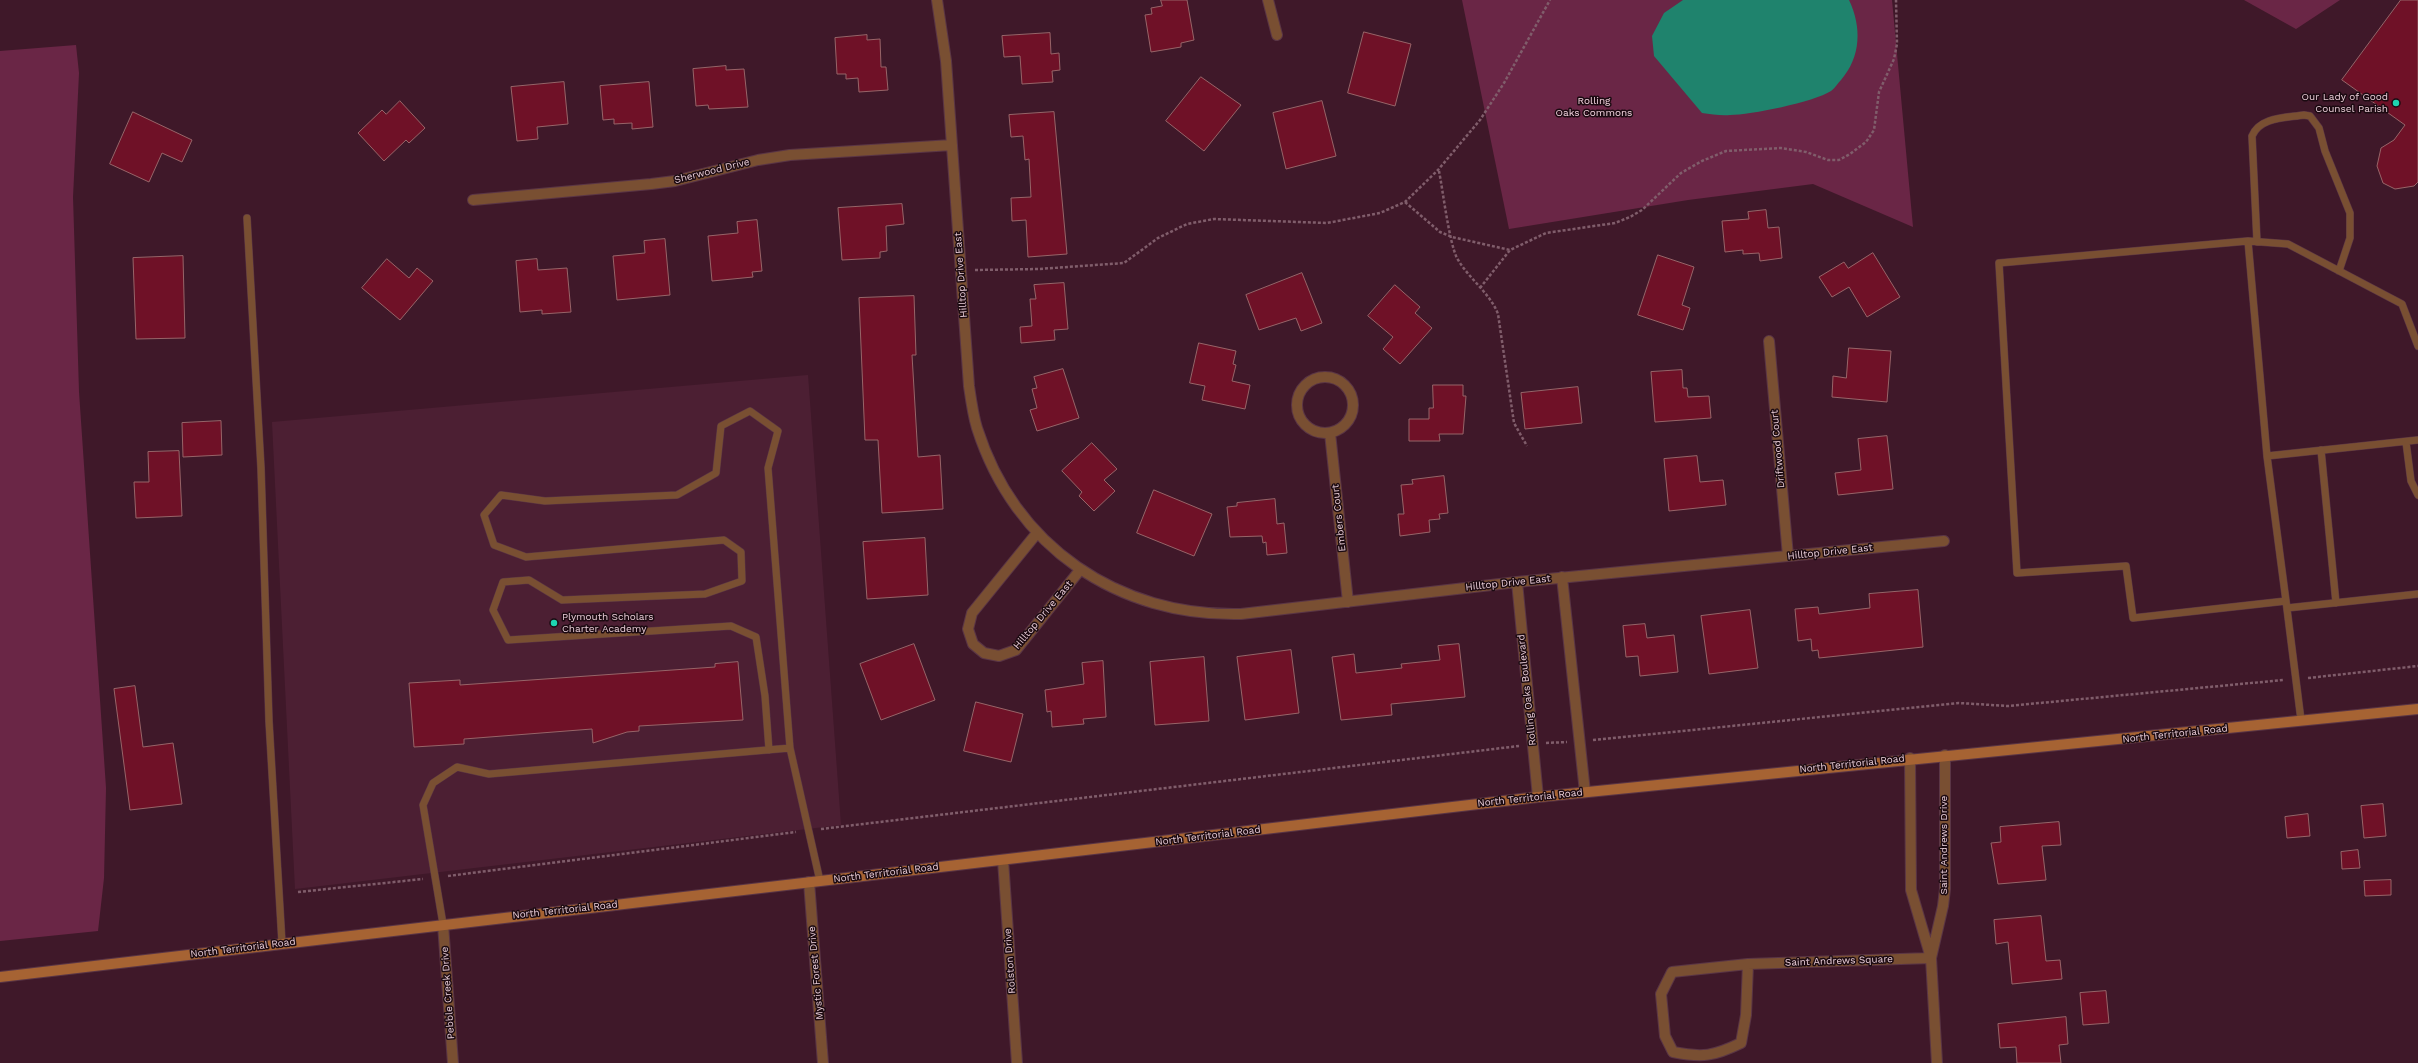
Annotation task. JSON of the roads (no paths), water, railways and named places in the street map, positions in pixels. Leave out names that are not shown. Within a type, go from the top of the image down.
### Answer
[{"type":"main road","name":"North Territorial Road","points":[[0,977],[1538,797],[1910,758],[2418,709]]},
{"type":"street","name":"Hilltop Drive East","points":[[937,0],[946,61],[969,386],[976,426],[999,481],[1016,508],[1037,533],[1060,555],[1080,570],[1106,585],[1136,598],[1165,608],[1196,613],[1241,614],[1562,577],[1944,540]]},
{"type":"street","points":[[1268,0],[1277,35]]},
{"type":"street","name":"Sherwood Drive","points":[[472,200],[667,182],[758,160],[790,155],[952,145]]},
{"type":"street","name":"Driftwood Court","points":[[1768,341],[1788,556]]},
{"type":"street","points":[[1321,377],[1340,381],[1347,387],[1352,396],[1354,405],[1352,415],[1347,424],[1340,430],[1330,434],[1313,431],[1305,426],[1297,410],[1300,392],[1313,380],[1321,377]]},
{"type":"street","name":"Embers Court","points":[[1330,434],[1348,602]]},
{"type":"street","name":"Hilltop Drive East","points":[[1037,533],[972,613],[968,629],[973,644],[984,653],[999,656],[1016,650],[1080,570]]},
{"type":"street","points":[[1562,577],[1584,792]]},
{"type":"street","name":"Rolling Oaks Boulevard","points":[[1517,582],[1538,797]]},
{"type":"street","name":"Saint Andrews Drive","points":[[1931,958],[1943,906],[1945,889],[1944,755]]},
{"type":"street","name":"Saint Andrews Drive","points":[[1910,758],[1911,890],[1931,958],[1937,1063]]},
{"type":"street","name":"Rolston Drive","points":[[1002,860],[1017,1063]]},
{"type":"street","name":"Mystic Forest Drive","points":[[809,882],[823,1063]]},
{"type":"street","name":"Pebble Creek Drive","points":[[443,924],[453,1063]]},
{"type":"street","name":"Saint Andrews Square","points":[[1748,964],[1746,1015],[1741,1043],[1718,1055],[1691,1056],[1673,1052],[1665,1036],[1661,994],[1672,972],[1748,964],[1931,958]]},
{"type":"lane","points":[[2257,242],[2252,157],[2254,132],[2262,123],[2304,115],[2310,116],[2319,128],[2325,151],[2350,213],[2350,238],[2340,271]]},
{"type":"lane","points":[[247,218],[261,468],[269,721],[282,943]]},
{"type":"lane","points":[[2248,241],[2267,456],[2301,720]]},
{"type":"lane","points":[[2418,346],[2402,304],[2288,244],[2248,241],[1999,262],[2017,573],[2126,566],[2133,618],[2287,604],[2336,603],[2418,594]]},
{"type":"lane","points":[[769,750],[765,696],[756,637],[731,626],[508,640],[493,610],[503,582],[529,580],[562,600],[705,594],[742,581],[740,552],[724,540],[526,557],[494,545],[484,515],[501,495],[545,501],[677,495],[716,473],[721,426],[750,410],[778,431],[768,468],[790,748],[820,881]]},
{"type":"lane","points":[[2267,456],[2418,440]]},
{"type":"lane","points":[[2406,442],[2411,481],[2418,495]]},
{"type":"lane","points":[[2321,450],[2336,603]]},
{"type":"lane","points":[[443,924],[423,805],[433,782],[457,767],[489,774],[790,748]]},
{"type":"place","name":"Our Lady of Good Counsel Parish","points":[[2396,103]]},
{"type":"place","name":"Plymouth Scholars Charter Academy","points":[[554,623]]},
{"type":"park label","name":"Rolling Oaks Commons","points":[[1594,106]]}]
